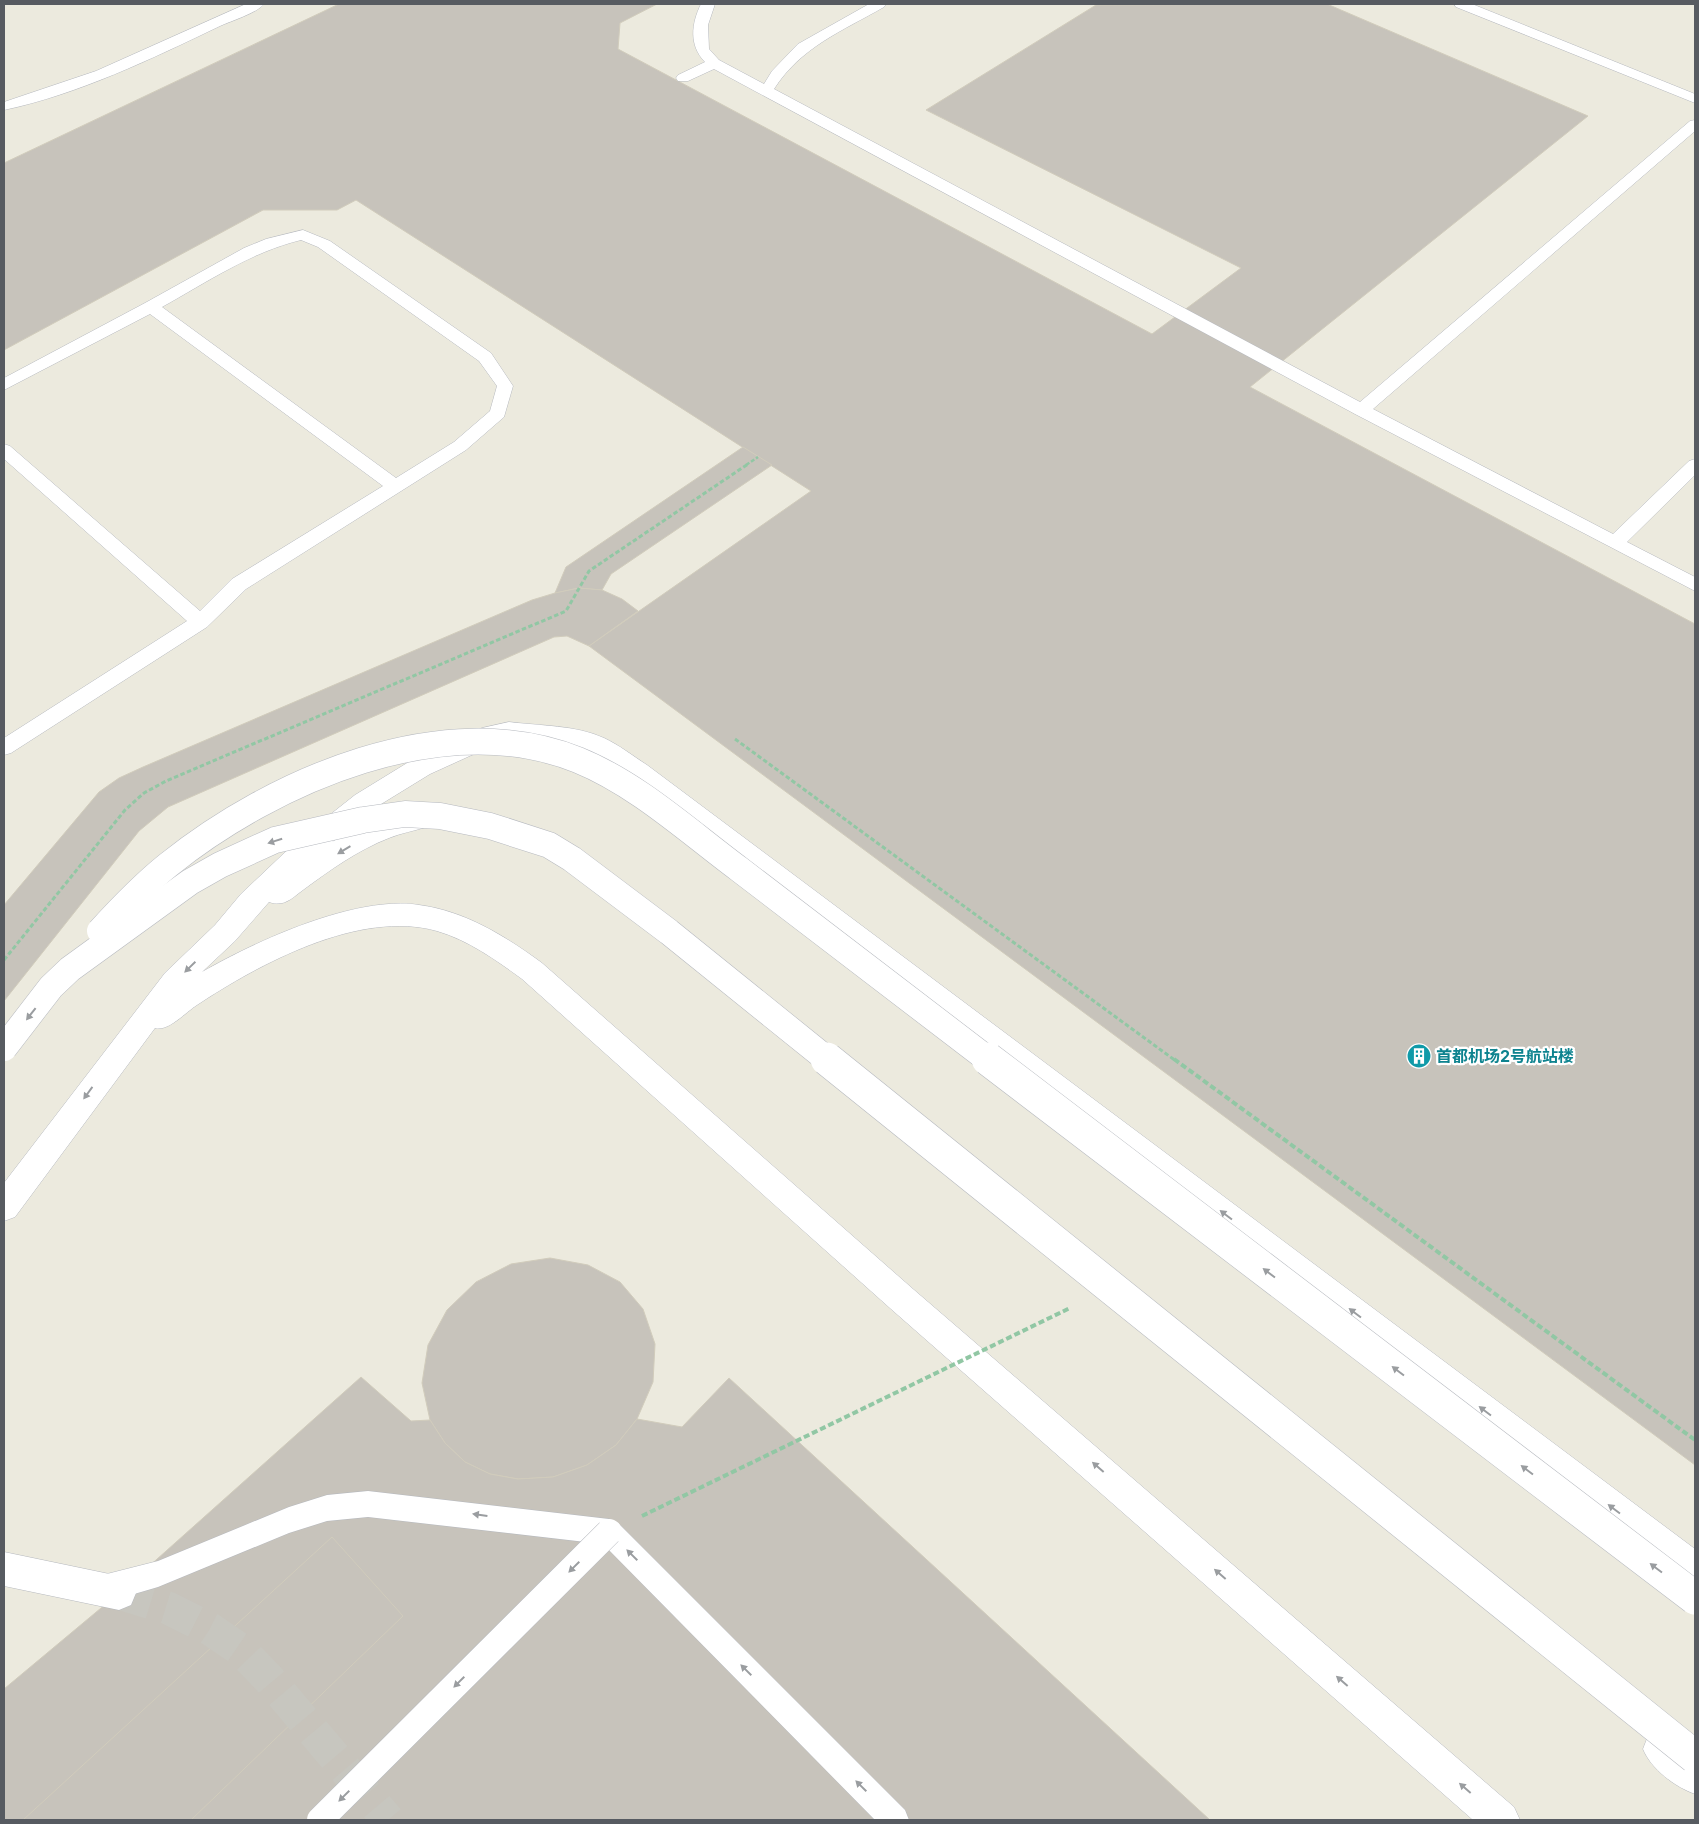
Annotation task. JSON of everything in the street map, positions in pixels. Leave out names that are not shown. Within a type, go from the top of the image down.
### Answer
[{"type":"street","points":[[4,1207],[119,1052],[175,981],[225,933],[251,902],[307,847],[364,802],[421,767],[491,735],[509,732],[575,739],[595,745],[638,772],[1695,1570]]},
{"type":"street","points":[[4,1048],[52,987],[118,912],[176,859],[240,815],[299,786],[386,754],[437,743],[492,741],[535,747],[566,755],[609,775],[678,823],[1695,1598]]},
{"type":"street","points":[[52,987],[70,969],[190,882],[220,864],[275,840],[363,820],[405,814],[440,816],[508,831],[549,845],[572,859],[669,932],[1695,1757]]},
{"type":"street","points":[[225,933],[338,853],[369,836],[408,821],[430,818],[468,818],[502,824],[532,836],[576,869],[1195,1366],[1695,1776]]},
{"type":"street","points":[[119,1052],[150,1024],[206,984],[266,951],[316,932],[370,918],[419,916],[444,922],[490,942],[539,977],[902,1298],[1501,1820]]},
{"type":"street","points":[[4,1569],[119,1593]]},
{"type":"lane","points":[[4,106],[41,97],[87,82],[257,4]]},
{"type":"lane","points":[[708,4],[705,8],[700,39],[702,49],[714,63],[1361,410],[1695,585]]},
{"type":"lane","points":[[766,91],[777,74],[803,46],[879,4]]},
{"type":"lane","points":[[1461,4],[1695,99]]},
{"type":"lane","points":[[682,78],[714,63]]},
{"type":"lane","points":[[1361,410],[1695,124]]},
{"type":"lane","points":[[4,385],[151,307],[250,251],[272,242],[303,235],[324,244],[485,357],[504,386],[498,413],[460,446],[239,584],[200,622],[4,748]]},
{"type":"lane","points":[[151,307],[396,486]]},
{"type":"lane","points":[[4,450],[200,622]]},
{"type":"lane","points":[[1616,542],[1695,465]]},
{"type":"lane","points":[[4,1569],[90,1585],[108,1586],[124,1584],[158,1574],[289,1520],[327,1508],[368,1504],[451,1512],[609,1532],[895,1820]]},
{"type":"lane","points":[[320,1820],[609,1532]]},
{"type":"path","points":[[4,960],[124,810],[144,794],[166,781],[566,611],[589,571],[758,457]]},
{"type":"path","points":[[735,739],[1695,1440]]},
{"type":"path","points":[[609,1532],[1111,1288]]},
{"type":"building","name":"首都机场2号航站楼","points":[[339,4],[657,4],[620,23],[618,49],[1152,334],[1241,268],[926,110],[1096,5],[1327,4],[1588,116],[1250,387],[1695,624],[1695,1465],[589,646],[811,491],[356,200],[337,210],[263,210],[4,350],[4,163]]},
{"type":"building","points":[[743,447],[772,465],[611,574],[602,590],[579,588],[555,593],[566,567]]},
{"type":"building","points":[[579,588],[602,590],[622,599],[638,611],[589,646],[567,636],[554,637],[168,807],[139,831],[4,1001],[4,905],[99,792],[119,778],[143,767],[532,600]]},
{"type":"building","points":[[550,1258],[588,1265],[620,1282],[643,1309],[655,1344],[653,1382],[637,1419],[616,1445],[587,1465],[553,1477],[518,1479],[490,1474],[465,1462],[445,1443],[430,1420],[422,1383],[428,1345],[447,1310],[476,1282],[511,1264]]},
{"type":"building","points":[[361,1377],[411,1421],[430,1420],[445,1443],[465,1462],[490,1474],[518,1479],[553,1477],[587,1465],[616,1445],[637,1419],[682,1427],[729,1378],[1210,1820],[4,1820],[4,1689],[119,1593]]},
{"type":"building","points":[[332,1537],[403,1616],[191,1820],[23,1820]]},
{"type":"tunnel","points":[[119,1593],[168,1608],[210,1629],[241,1650],[268,1678],[388,1820]]},
{"type":"place","name":"首都机场2号航站楼","points":[[1419,1056]]}]
